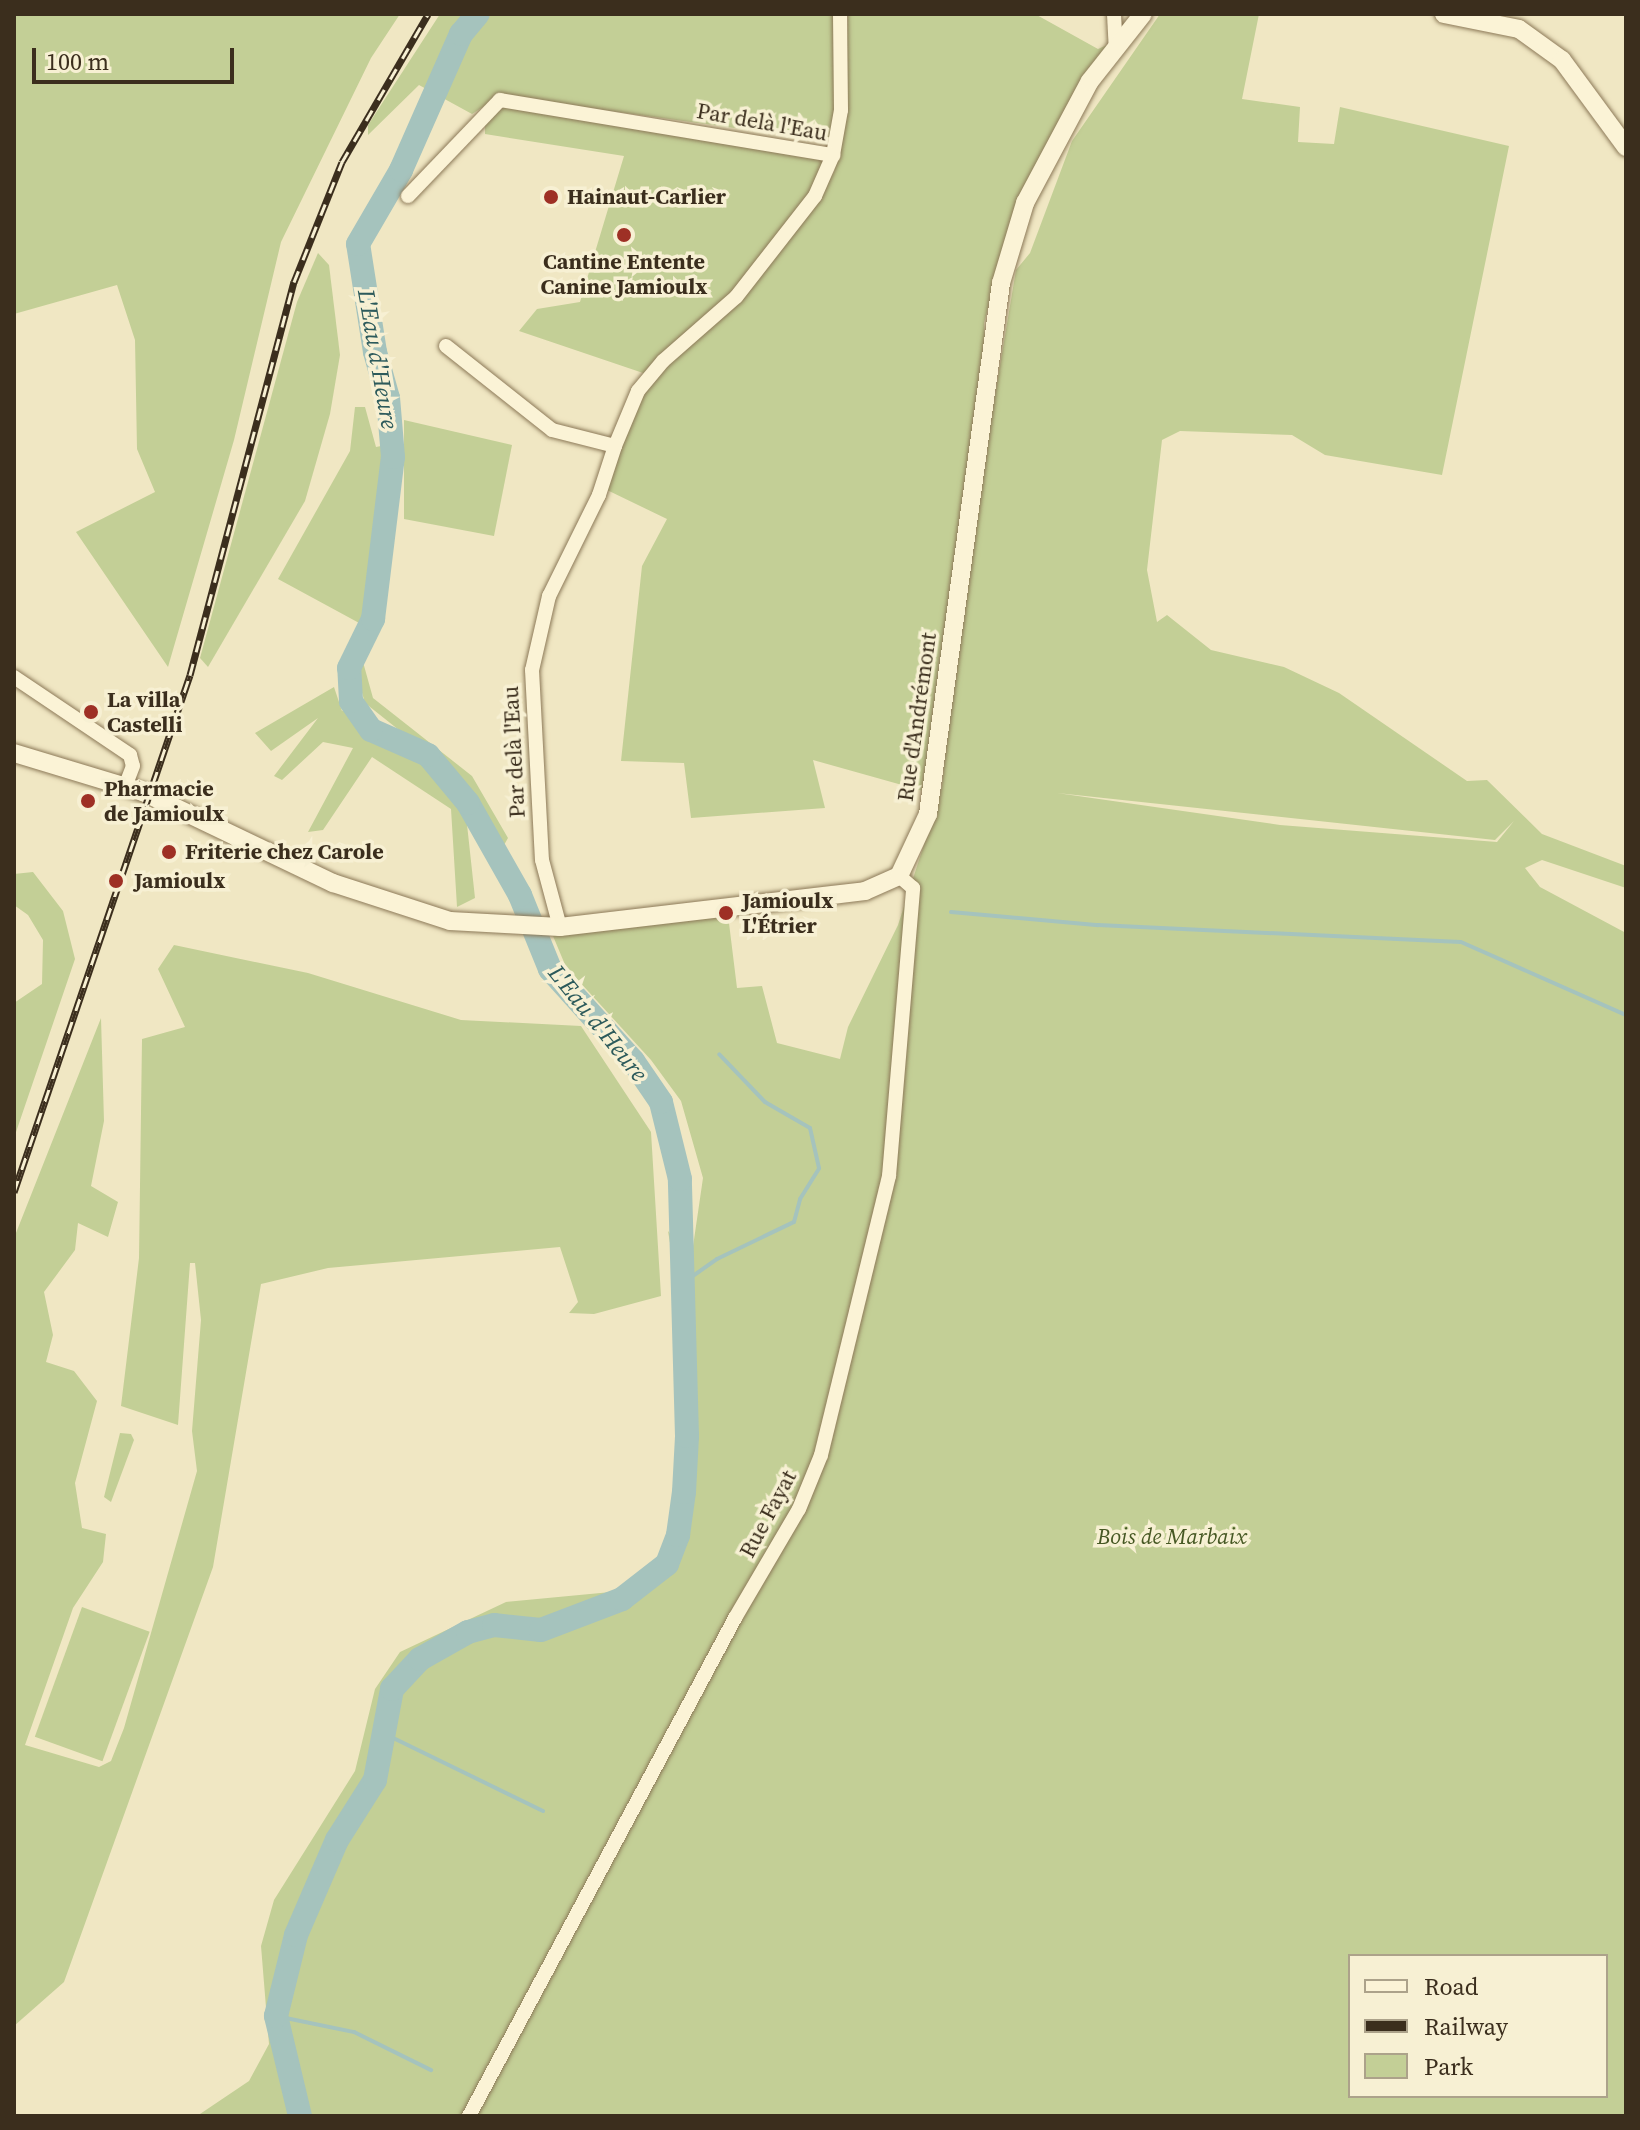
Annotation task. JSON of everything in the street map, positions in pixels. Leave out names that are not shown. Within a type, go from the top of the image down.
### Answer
[{"type":"street","points":[[833,155],[841,110],[840,14]]},
{"type":"street","points":[[1114,14],[1116,49]]},
{"type":"street","name":"Rue d'Andrémont","points":[[899,876],[928,814],[1001,283],[1025,203],[1090,81],[1143,14]]},
{"type":"street","points":[[1444,14],[1519,29],[1562,60],[1626,147]]},
{"type":"street","name":"Par delà l'Eau","points":[[408,196],[500,100],[833,155],[815,196],[736,297],[663,361],[638,391],[599,495],[549,596],[532,670],[542,860],[557,927]]},
{"type":"street","points":[[446,346],[552,430],[615,446]]},
{"type":"street","points":[[14,677],[130,755],[133,766],[125,787]]},
{"type":"street","points":[[14,753],[149,794],[333,883],[450,921],[501,927],[557,927],[865,891],[899,876]]},
{"type":"street","name":"Rue Fayat","points":[[469,2116],[735,1618],[799,1509],[821,1455],[891,1162],[913,888],[899,876]]},
{"type":"green space","points":[[14,14],[400,14],[371,58],[281,242],[234,440],[168,667],[76,532],[155,492],[137,449],[135,340],[117,285],[14,314]]},
{"type":"green space","points":[[440,14],[837,15],[837,100],[831,141],[500,96],[472,114],[419,85],[368,135],[368,125]]},
{"type":"green space","name":"Bois de Marbaix","points":[[848,14],[1035,14],[1098,49],[1107,45],[1007,240],[984,323],[990,425],[1016,270],[1030,253],[1072,141],[1160,14],[1259,14],[1242,99],[1300,107],[1298,142],[1334,144],[1340,107],[1509,146],[1442,475],[1325,455],[1292,435],[1180,431],[1162,440],[1147,570],[1157,622],[1167,615],[1211,650],[1284,667],[1339,693],[1467,781],[1487,780],[1542,834],[1626,866],[1626,888],[1542,860],[1525,868],[1540,887],[1626,933],[1626,2116],[197,2116],[249,2081],[269,2044],[261,1946],[274,1900],[355,1771],[375,1689],[400,1652],[506,1602],[611,1592],[638,1576],[659,1555],[690,1506],[695,1392],[668,1231],[691,1260],[703,1178],[681,1101],[651,1060],[566,967],[553,936],[728,915],[737,988],[762,986],[777,1043],[840,1059],[848,1027],[898,925],[942,786],[954,664],[927,792],[813,760],[825,808],[691,818],[684,763],[621,761],[642,566],[667,519],[607,490],[638,394],[820,196],[834,172],[844,133]],"holes":[[[1057,793],[1495,840],[1514,821],[1497,842],[1280,825]]]},
{"type":"green space","points":[[509,104],[824,160],[818,183],[739,288],[646,374],[519,331],[537,309],[580,302],[624,156],[485,134],[485,119]]},
{"type":"green space","points":[[318,253],[329,265],[340,355],[330,414],[305,501],[208,667],[200,658],[297,302]]},
{"type":"green space","points":[[355,407],[365,407],[376,447],[386,445],[375,571],[361,624],[278,579],[350,451]]},
{"type":"green space","points":[[404,420],[512,445],[494,536],[404,519]]},
{"type":"green space","points":[[363,662],[373,698],[472,776],[508,838],[504,845],[458,777],[365,703],[354,665]]},
{"type":"green space","points":[[334,687],[342,711],[354,699],[390,743],[427,764],[465,806],[475,898],[457,907],[451,809],[372,757],[323,830],[308,832],[353,748],[323,742],[282,780],[274,776],[318,718],[271,751],[255,733]]},
{"type":"green space","points":[[33,872],[63,911],[75,959],[14,1138],[14,1003],[42,984],[43,940],[28,915],[14,905],[14,874]]},
{"type":"green space","points":[[174,945],[308,973],[461,1020],[581,1026],[651,1132],[661,1296],[594,1314],[569,1313],[578,1302],[560,1247],[328,1268],[261,1284],[213,1567],[64,1982],[14,2026],[14,1238],[101,1018],[104,1121],[91,1186],[118,1202],[108,1237],[78,1223],[75,1250],[44,1292],[53,1335],[46,1362],[74,1371],[97,1401],[75,1483],[82,1528],[106,1534],[103,1562],[73,1608],[25,1745],[99,1767],[111,1761],[124,1728],[197,1471],[192,1431],[201,1320],[195,1263],[190,1263],[178,1425],[121,1406],[139,1258],[142,1039],[185,1027],[158,969]]},
{"type":"green space","points":[[120,1433],[131,1434],[134,1440],[111,1502],[104,1497]]},
{"type":"green space","points":[[82,1607],[150,1632],[102,1761],[35,1737]]},
{"type":"waterway","name":"L'Eau d'Heure","points":[[300,2116],[276,2016],[296,1935],[337,1840],[375,1780],[392,1689],[420,1659],[468,1632],[494,1625],[541,1630],[622,1599],[667,1564],[678,1535],[684,1492],[687,1436],[680,1179],[661,1102],[633,1061],[550,969],[520,895],[468,803],[428,755],[371,730],[351,701],[349,668],[373,619],[393,457],[388,398],[375,352],[358,244],[401,170],[461,34],[478,14]]},
{"type":"waterway","points":[[951,912],[1098,925],[1461,942],[1626,1015]]},
{"type":"waterway","points":[[680,1285],[717,1259],[794,1222],[800,1199],[819,1168],[810,1128],[765,1102],[719,1054]]},
{"type":"waterway","points":[[383,1733],[543,1811]]},
{"type":"waterway","points":[[276,2016],[354,2032],[431,2070]]},
{"type":"railway","points":[[14,1192],[190,675],[294,282],[342,162],[428,14]]},
{"type":"place","name":"Hainaut-Carlier","points":[[551,197]]},
{"type":"place","name":"Cantine Entente Canine Jamioulx","points":[[624,235]]},
{"type":"place","name":"La villa Castelli","points":[[91,712]]},
{"type":"place","name":"Pharmacie de Jamioulx","points":[[88,801]]},
{"type":"place","name":"Friterie chez Carole","points":[[169,852]]},
{"type":"place","name":"Jamioulx","points":[[116,881]]},
{"type":"place","name":"Jamioulx L'Étrier","points":[[726,913]]}]
